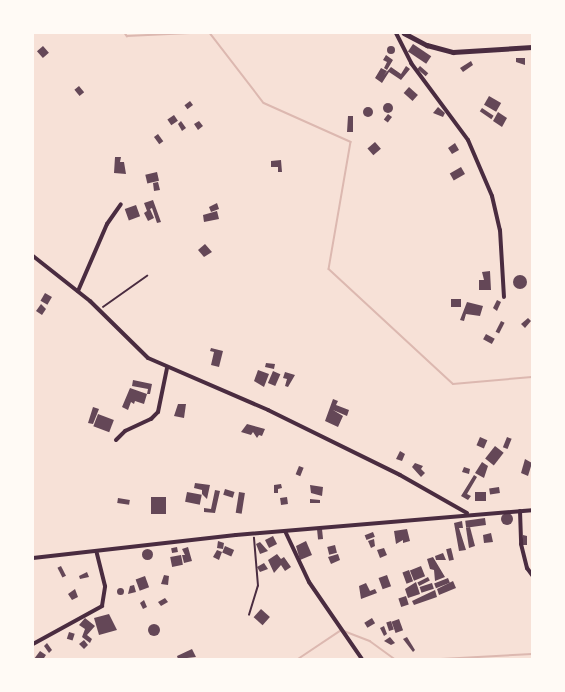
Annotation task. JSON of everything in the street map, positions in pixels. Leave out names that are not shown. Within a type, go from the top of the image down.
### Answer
[{"type":"street","points":[[396,33],[411,63],[468,140],[492,196],[500,230],[504,297]]},
{"type":"street","points":[[404,33],[434,47],[453,52],[532,47]]},
{"type":"street","points":[[78,291],[107,224],[121,204]]},
{"type":"street","points":[[33,256],[100,310],[138,351],[166,368],[268,410],[400,475],[467,513]]},
{"type":"street","points":[[116,440],[125,431],[151,419],[158,412],[166,368]]},
{"type":"street","points":[[33,558],[467,513],[532,510]]},
{"type":"street","points":[[520,511],[520,544],[527,568],[532,575]]},
{"type":"street","points":[[285,531],[309,582],[362,659]]},
{"type":"street","points":[[33,644],[102,606],[105,586],[97,553]]},
{"type":"path","points":[[100,310],[147,276]]},
{"type":"path","points":[[249,615],[258,586],[254,567],[254,534]]},
{"type":"building","points":[[413,44],[431,56],[426,64],[408,51]]},
{"type":"building","points":[[43,46],[49,53],[43,58],[37,51]]},
{"type":"building","points":[[391,46],[395,50],[391,54],[387,50]]},
{"type":"building","points":[[386,55],[393,60],[387,70],[384,68],[387,62],[383,60]]},
{"type":"building","points":[[516,58],[525,58],[525,65],[516,62]]},
{"type":"building","points":[[471,61],[473,65],[463,72],[460,68]]},
{"type":"building","points":[[406,66],[410,69],[401,80],[389,72],[382,83],[375,78],[381,68],[387,71],[384,75],[391,67],[401,74]]},
{"type":"building","points":[[420,66],[428,73],[426,76],[417,69]]},
{"type":"building","points":[[79,86],[84,92],[80,96],[74,90]]},
{"type":"building","points":[[409,87],[418,95],[413,101],[404,93]]},
{"type":"building","points":[[489,96],[501,103],[496,112],[484,105]]},
{"type":"building","points":[[190,101],[193,105],[187,109],[184,105]]},
{"type":"building","points":[[388,103],[392,104],[392,112],[388,113],[384,112],[383,108],[384,104]]},
{"type":"building","points":[[368,107],[373,112],[368,117],[363,112]]},
{"type":"building","points":[[438,107],[445,113],[443,117],[433,113]]},
{"type":"building","points":[[482,108],[494,116],[491,119],[480,111]]},
{"type":"building","points":[[498,112],[507,118],[502,127],[493,121]]},
{"type":"building","points":[[388,114],[392,117],[388,123],[384,120]]},
{"type":"building","points":[[174,115],[178,121],[171,125],[167,119]]},
{"type":"building","points":[[348,116],[353,116],[353,132],[347,132]]},
{"type":"building","points":[[181,121],[186,128],[182,131],[178,124]]},
{"type":"building","points":[[199,121],[203,126],[198,130],[194,124]]},
{"type":"building","points":[[158,134],[163,141],[159,144],[154,137]]},
{"type":"building","points":[[375,142],[381,149],[373,155],[367,149]]},
{"type":"building","points":[[455,143],[459,150],[452,154],[448,148]]},
{"type":"building","points":[[115,157],[121,157],[120,162],[124,162],[126,174],[114,173]]},
{"type":"building","points":[[281,160],[282,172],[278,172],[278,167],[271,167],[271,161]]},
{"type":"building","points":[[461,167],[465,174],[454,180],[450,174]]},
{"type":"building","points":[[157,172],[159,181],[147,183],[145,175]]},
{"type":"building","points":[[158,182],[160,190],[154,191],[153,183]]},
{"type":"building","points":[[153,200],[161,222],[157,223],[152,208],[150,209],[154,218],[148,221],[144,213],[147,211],[144,203]]},
{"type":"building","points":[[217,203],[219,209],[211,212],[209,207]]},
{"type":"building","points":[[136,205],[140,216],[129,220],[125,209]]},
{"type":"building","points":[[217,211],[219,219],[204,222],[203,215]]},
{"type":"building","points":[[205,244],[212,252],[204,257],[198,250]]},
{"type":"building","points":[[490,271],[491,290],[479,290],[479,280],[484,280],[482,272]]},
{"type":"building","points":[[520,275],[525,277],[527,282],[525,287],[520,289],[515,287],[513,282],[515,277]]},
{"type":"building","points":[[45,293],[52,297],[47,305],[40,301]]},
{"type":"building","points":[[451,299],[461,299],[461,307],[451,307]]},
{"type":"building","points":[[497,300],[501,302],[497,311],[493,308]]},
{"type":"building","points":[[467,302],[483,306],[480,316],[466,314],[464,321],[460,320]]},
{"type":"building","points":[[41,304],[46,309],[42,315],[36,311]]},
{"type":"building","points":[[528,318],[531,321],[525,328],[521,324]]},
{"type":"building","points":[[501,321],[505,323],[499,334],[496,332]]},
{"type":"building","points":[[486,334],[495,339],[492,344],[483,339]]},
{"type":"building","points":[[211,348],[223,351],[219,367],[211,365],[214,352],[210,351]]},
{"type":"building","points":[[266,363],[275,364],[274,369],[265,367]]},
{"type":"building","points":[[258,370],[269,374],[264,387],[254,381]]},
{"type":"building","points":[[273,371],[280,374],[275,386],[268,383]]},
{"type":"building","points":[[285,372],[295,375],[288,387],[285,386],[287,379],[283,378]]},
{"type":"building","points":[[133,380],[152,384],[150,394],[147,394],[148,389],[132,386]]},
{"type":"building","points":[[130,388],[147,394],[144,404],[131,402],[128,410],[122,407]]},
{"type":"building","points":[[333,399],[338,401],[336,405],[349,410],[347,416],[333,410],[343,416],[338,427],[325,421]]},
{"type":"building","points":[[178,404],[186,404],[184,418],[174,416]]},
{"type":"building","points":[[93,407],[99,409],[93,424],[88,423]]},
{"type":"building","points":[[98,414],[114,420],[109,432],[93,426]]},
{"type":"building","points":[[247,424],[265,429],[262,436],[259,435],[257,438],[253,432],[251,435],[241,432]]},
{"type":"building","points":[[480,437],[487,440],[484,448],[476,445]]},
{"type":"building","points":[[507,437],[512,439],[508,449],[503,447]]},
{"type":"building","points":[[495,446],[504,453],[494,465],[485,459]]},
{"type":"building","points":[[400,451],[405,454],[402,461],[396,459]]},
{"type":"building","points":[[525,459],[532,463],[528,476],[521,473]]},
{"type":"building","points":[[482,462],[488,466],[484,478],[475,473]]},
{"type":"building","points":[[415,463],[423,466],[421,469],[425,473],[421,477],[412,467]]},
{"type":"building","points":[[299,466],[304,468],[300,476],[296,474]]},
{"type":"building","points":[[464,467],[470,469],[469,474],[462,472]]},
{"type":"building","points":[[474,475],[477,477],[467,494],[471,496],[468,500],[461,496]]},
{"type":"building","points":[[195,483],[210,485],[207,499],[202,494],[202,490],[194,488]]},
{"type":"building","points":[[281,484],[282,488],[278,489],[278,493],[274,493],[274,485]]},
{"type":"building","points":[[310,485],[323,487],[322,496],[311,493]]},
{"type":"building","points":[[499,487],[500,493],[490,494],[489,489]]},
{"type":"building","points":[[225,489],[235,492],[233,498],[223,495]]},
{"type":"building","points":[[215,490],[220,491],[215,513],[204,512],[204,508],[211,509]]},
{"type":"building","points":[[187,492],[202,495],[200,505],[185,502]]},
{"type":"building","points":[[239,492],[245,493],[242,514],[236,513]]},
{"type":"building","points":[[475,492],[486,492],[486,501],[475,501]]},
{"type":"building","points":[[151,497],[166,497],[166,514],[151,514]]},
{"type":"building","points":[[287,497],[288,504],[281,505],[280,498]]},
{"type":"building","points":[[118,498],[130,500],[129,505],[117,503]]},
{"type":"building","points":[[310,499],[320,500],[320,503],[310,503]]},
{"type":"building","points":[[507,513],[513,519],[507,525],[501,519]]},
{"type":"building","points":[[485,518],[486,525],[466,528],[465,521]]},
{"type":"building","points":[[462,521],[463,528],[459,528],[466,550],[459,551],[454,523]]},
{"type":"building","points":[[470,527],[475,546],[469,548],[466,528]]},
{"type":"building","points":[[322,529],[323,539],[318,539],[317,530]]},
{"type":"building","points":[[407,529],[410,541],[403,543],[403,540],[396,544],[394,531]]},
{"type":"building","points":[[373,532],[375,537],[367,540],[365,535]]},
{"type":"building","points":[[491,533],[493,542],[484,543],[483,535]]},
{"type":"building","points":[[523,535],[527,536],[527,545],[522,545]]},
{"type":"building","points":[[273,536],[277,544],[269,548],[265,540]]},
{"type":"building","points":[[374,539],[375,546],[371,548],[368,541]]},
{"type":"building","points":[[218,541],[224,543],[223,549],[217,548]]},
{"type":"building","points":[[306,541],[312,555],[300,560],[296,546]]},
{"type":"building","points":[[260,542],[268,551],[260,554],[256,544]]},
{"type":"building","points":[[335,545],[337,553],[329,555],[327,547]]},
{"type":"building","points":[[225,546],[234,550],[231,556],[222,552]]},
{"type":"building","points":[[177,547],[178,552],[172,553],[171,548]]},
{"type":"building","points":[[188,547],[192,561],[184,563],[182,555],[185,555],[182,549]]},
{"type":"building","points":[[384,548],[387,555],[380,558],[377,550]]},
{"type":"building","points":[[451,548],[454,560],[449,561],[446,549]]},
{"type":"building","points":[[147,549],[151,550],[151,558],[147,559],[143,558],[142,554],[143,550]]},
{"type":"building","points":[[217,550],[222,552],[219,560],[213,557]]},
{"type":"building","points":[[443,553],[446,560],[436,560],[435,556]]},
{"type":"building","points":[[277,554],[281,559],[284,557],[291,567],[285,571],[281,565],[274,573],[268,560]]},
{"type":"building","points":[[338,554],[340,560],[331,564],[328,557]]},
{"type":"building","points":[[181,555],[183,565],[172,567],[170,557]]},
{"type":"building","points":[[433,557],[445,577],[435,581],[434,570],[430,569],[427,559]]},
{"type":"building","points":[[264,563],[268,569],[260,572],[257,567]]},
{"type":"building","points":[[61,566],[66,576],[62,578],[57,568]]},
{"type":"building","points":[[421,566],[425,576],[414,581],[410,570]]},
{"type":"building","points":[[409,570],[413,581],[407,584],[402,572]]},
{"type":"building","points":[[87,572],[89,577],[80,579],[79,576]]},
{"type":"building","points":[[164,575],[169,576],[168,585],[161,584]]},
{"type":"building","points":[[387,575],[391,586],[383,589],[379,578]]},
{"type":"building","points":[[145,576],[149,587],[140,591],[136,579]]},
{"type":"building","points":[[428,577],[430,581],[419,586],[417,582]]},
{"type":"building","points":[[448,578],[450,583],[436,588],[434,584]]},
{"type":"building","points":[[453,581],[456,588],[439,595],[437,589]]},
{"type":"building","points":[[416,582],[420,594],[408,598],[405,589]]},
{"type":"building","points":[[366,583],[370,591],[375,589],[377,593],[361,599],[359,586]]},
{"type":"building","points":[[432,583],[434,589],[421,593],[420,587]]},
{"type":"building","points":[[134,585],[136,592],[128,594],[130,586]]},
{"type":"building","points":[[120,588],[123,591],[120,594],[117,591]]},
{"type":"building","points":[[75,589],[78,597],[72,600],[68,594]]},
{"type":"building","points":[[435,590],[437,597],[414,605],[412,601]]},
{"type":"building","points":[[406,596],[409,605],[401,607],[398,598]]},
{"type":"building","points":[[165,598],[168,602],[161,606],[158,602]]},
{"type":"building","points":[[144,600],[147,607],[143,609],[140,603]]},
{"type":"building","points":[[261,609],[270,617],[263,625],[254,617]]},
{"type":"building","points":[[109,614],[117,630],[99,635],[94,618]]},
{"type":"building","points":[[85,618],[95,626],[87,635],[92,639],[90,643],[82,637],[85,629],[79,625]]},
{"type":"building","points":[[372,618],[375,623],[367,628],[364,623]]},
{"type":"building","points":[[399,619],[403,630],[396,633],[391,622]]},
{"type":"building","points":[[391,621],[394,630],[389,631],[386,623]]},
{"type":"building","points":[[156,624],[160,630],[156,636],[152,636],[148,628]]},
{"type":"building","points":[[384,626],[387,634],[384,636],[380,628]]},
{"type":"building","points":[[69,632],[75,634],[73,641],[67,639]]},
{"type":"building","points":[[390,637],[395,643],[391,645],[384,641]]},
{"type":"building","points":[[407,637],[415,650],[413,652],[403,639]]},
{"type":"building","points":[[84,640],[88,645],[84,649],[79,644]]},
{"type":"building","points":[[47,643],[52,650],[49,653],[44,646]]},
{"type":"building","points":[[192,649],[196,657],[178,659],[177,656]]},
{"type":"building","points":[[40,651],[46,655],[44,658],[34,659]]},
{"type":"waterway","points":[[125,33],[127,36],[190,33]]},
{"type":"waterway","points":[[210,33],[264,103],[351,142],[329,269],[453,384],[532,377]]},
{"type":"waterway","points":[[298,659],[340,631]]},
{"type":"waterway","points":[[344,631],[370,641],[395,659]]},
{"type":"waterway","points":[[441,659],[532,654]]}]
